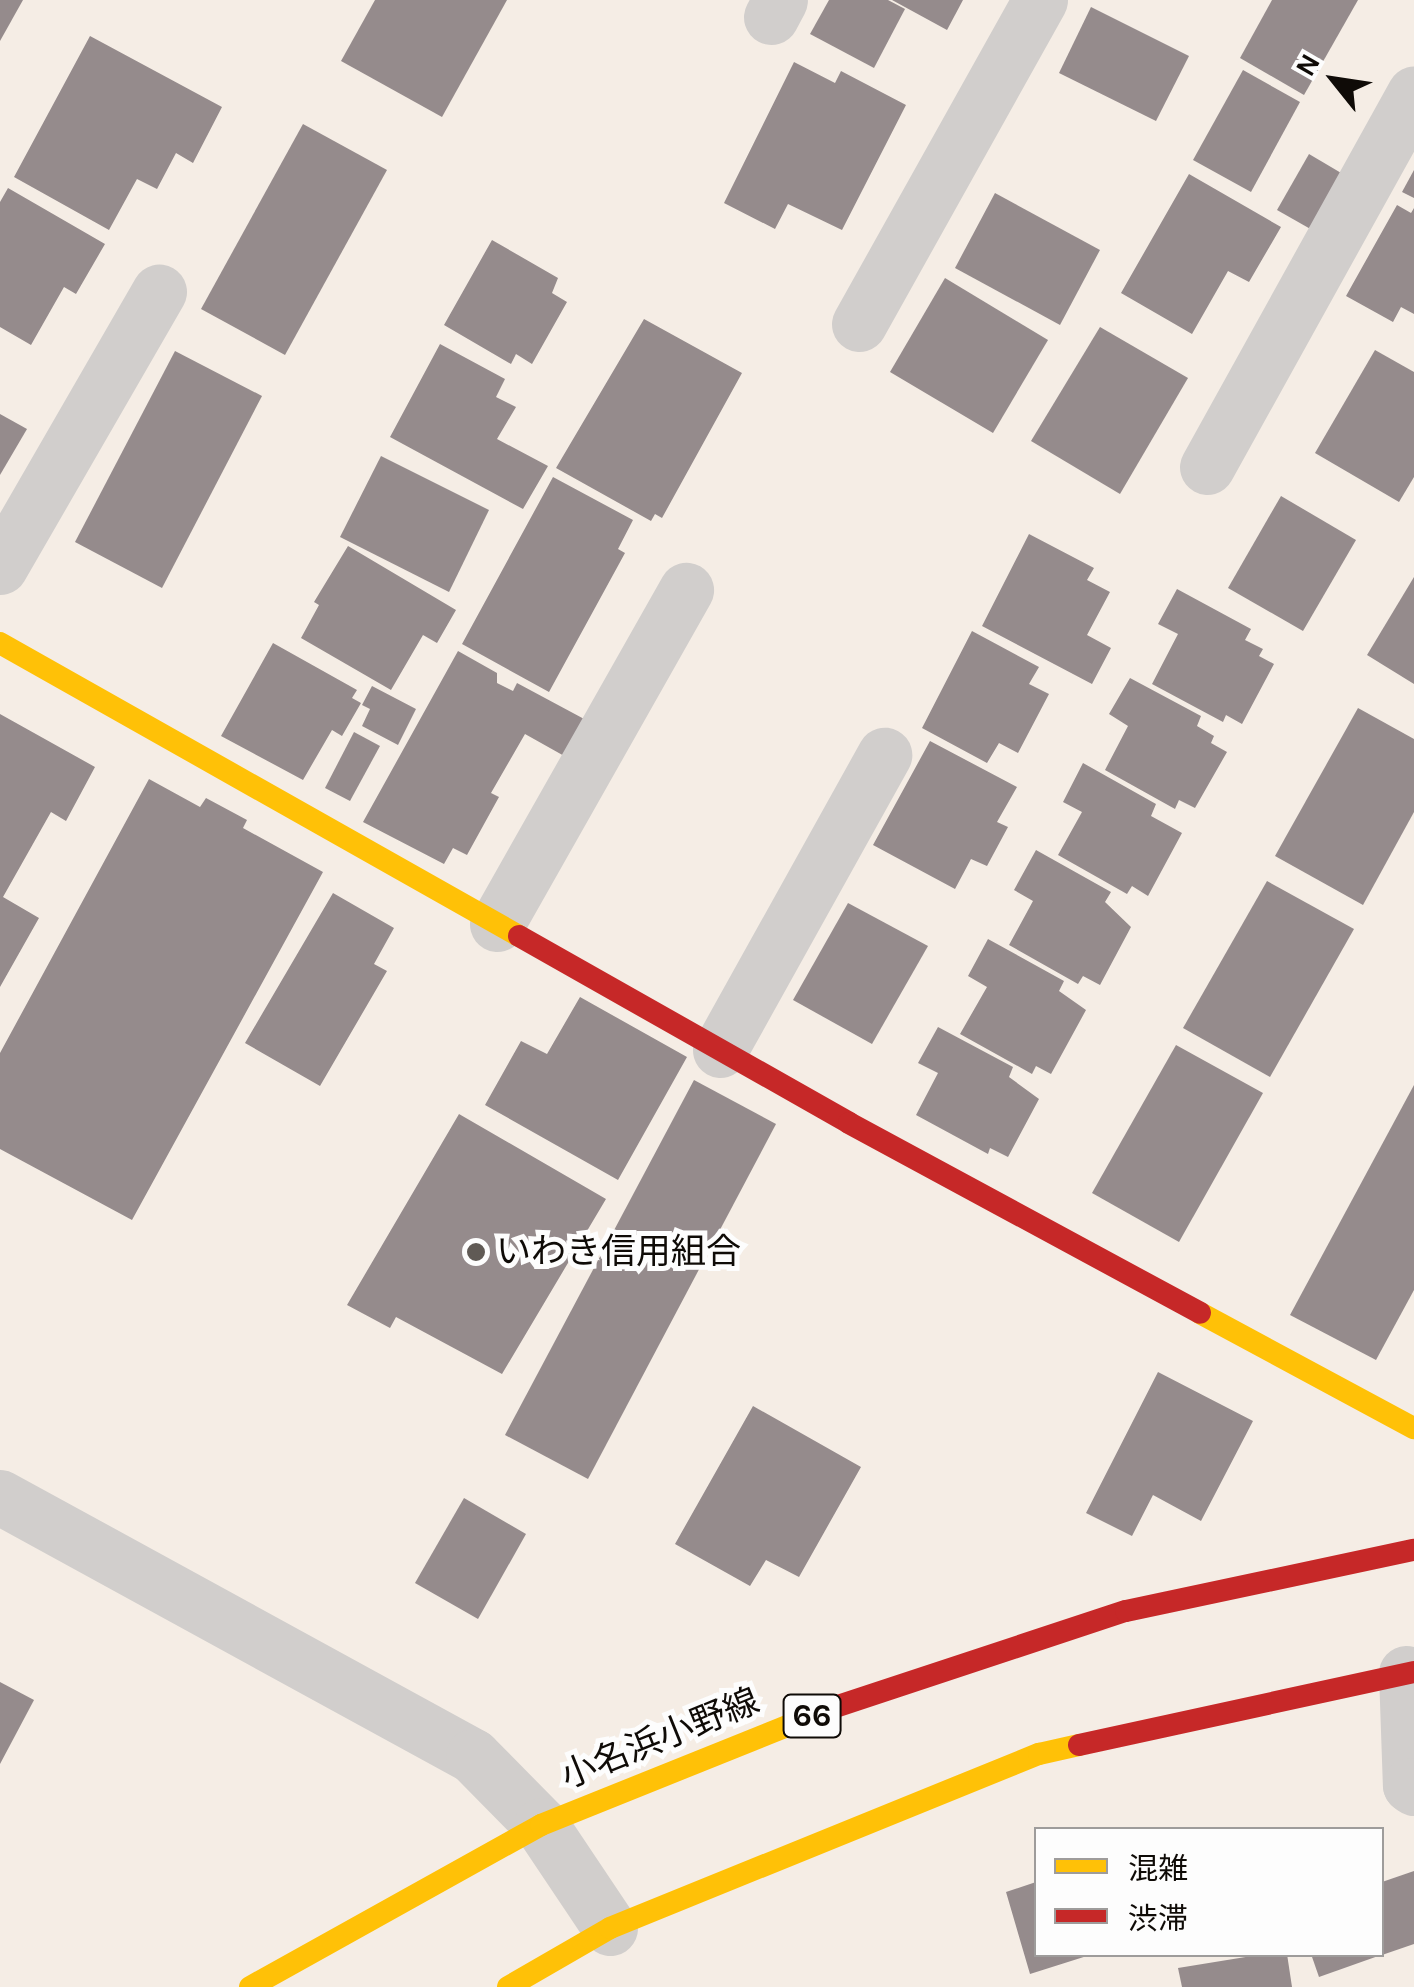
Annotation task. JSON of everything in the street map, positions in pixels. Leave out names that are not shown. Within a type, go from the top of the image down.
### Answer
[{"type":"main road","points":[[0,643],[720,1050],[1414,1428]]},
{"type":"main road","name":"小名浜小野線","points":[[250,1987],[541,1825],[854,1700],[1126,1611],[1414,1550]]},
{"type":"main road","points":[[508,1987],[610,1928],[1039,1754],[1410,1672]]},
{"type":"street","points":[[859,324],[1040,0]]},
{"type":"street","points":[[1208,467],[1414,94]]},
{"type":"street","points":[[0,567],[159,292]]},
{"type":"street","points":[[497,924],[686,590]]},
{"type":"street","points":[[720,1050],[884,756]]},
{"type":"street","points":[[0,1498],[473,1756],[541,1825],[610,1928]]},
{"type":"street","points":[[1410,1672],[1410,1786],[1414,1788]]},
{"type":"building","points":[[0,0],[23,0],[0,41]]},
{"type":"building","points":[[375,0],[507,0],[442,117],[341,61]]},
{"type":"building","points":[[829,0],[888,0],[905,9],[874,68],[810,34]]},
{"type":"building","points":[[892,0],[963,0],[947,30]]},
{"type":"building","points":[[1272,0],[1358,0],[1304,95],[1240,58]]},
{"type":"building","points":[[1091,7],[1189,56],[1156,121],[1059,73]]},
{"type":"building","points":[[90,36],[222,107],[193,163],[176,153],[157,189],[137,179],[109,230],[14,177]]},
{"type":"building","points":[[794,62],[835,83],[841,71],[906,105],[842,230],[788,204],[775,229],[724,203]]},
{"type":"building","points":[[1243,70],[1300,102],[1251,192],[1193,160]]},
{"type":"building","points":[[303,124],[387,170],[285,355],[201,309]]},
{"type":"building","points":[[1309,154],[1353,180],[1321,235],[1277,210]]},
{"type":"building","points":[[1414,170],[1414,198],[1402,192]]},
{"type":"building","points":[[1189,174],[1281,227],[1249,282],[1228,271],[1192,334],[1121,293]]},
{"type":"building","points":[[8,188],[105,244],[76,294],[64,287],[31,345],[0,327],[0,202]]},
{"type":"building","points":[[995,193],[1100,250],[1060,325],[955,268]]},
{"type":"building","points":[[1397,205],[1411,213],[1414,208],[1414,314],[1401,307],[1393,322],[1346,296]]},
{"type":"building","points":[[492,240],[558,278],[552,293],[567,302],[532,364],[516,354],[511,364],[444,325]]},
{"type":"building","points":[[945,278],[1048,340],[993,433],[890,372]]},
{"type":"building","points":[[644,319],[742,373],[662,518],[655,514],[651,521],[556,468]]},
{"type":"building","points":[[1100,327],[1188,378],[1120,494],[1031,441]]},
{"type":"building","points":[[440,344],[505,379],[496,397],[516,407],[497,439],[548,466],[523,509],[390,437]]},
{"type":"building","points":[[1375,350],[1414,372],[1414,477],[1399,502],[1315,453]]},
{"type":"building","points":[[175,351],[262,396],[162,588],[75,542]]},
{"type":"building","points":[[0,414],[27,429],[0,475]]},
{"type":"building","points":[[381,456],[489,510],[449,592],[340,537]]},
{"type":"building","points":[[553,477],[633,520],[618,549],[625,553],[549,692],[462,644]]},
{"type":"building","points":[[1281,496],[1356,540],[1303,631],[1228,588]]},
{"type":"building","points":[[1029,534],[1094,568],[1087,580],[1110,592],[1087,635],[1111,648],[1092,684],[982,626]]},
{"type":"building","points":[[348,546],[456,610],[437,643],[423,635],[391,690],[301,638],[319,605],[314,602]]},
{"type":"building","points":[[1414,577],[1414,684],[1367,655]]},
{"type":"building","points":[[1177,589],[1251,629],[1245,640],[1263,649],[1259,656],[1274,664],[1242,724],[1226,715],[1223,722],[1152,684],[1178,634],[1158,624]]},
{"type":"building","points":[[972,631],[1039,667],[1029,684],[1049,694],[1018,753],[999,743],[987,763],[922,728]]},
{"type":"building","points":[[273,643],[357,690],[352,698],[361,703],[342,736],[332,730],[303,780],[221,736]]},
{"type":"building","points":[[458,651],[497,673],[497,683],[513,691],[517,683],[586,720],[566,757],[525,734],[491,793],[499,797],[467,855],[453,848],[444,864],[363,822]]},
{"type":"building","points":[[1130,678],[1201,716],[1197,726],[1214,736],[1211,743],[1227,752],[1195,808],[1179,800],[1175,809],[1105,770],[1128,726],[1109,714]]},
{"type":"building","points":[[372,686],[416,709],[398,745],[362,726],[370,709],[362,705]]},
{"type":"building","points":[[1358,708],[1414,739],[1414,812],[1363,905],[1275,856]]},
{"type":"building","points":[[0,714],[95,767],[66,821],[51,812],[3,897],[39,918],[0,987]]},
{"type":"building","points":[[354,732],[380,746],[350,801],[325,788]]},
{"type":"building","points":[[930,741],[1017,787],[997,822],[1008,827],[987,866],[971,859],[955,889],[873,845]]},
{"type":"building","points":[[1083,763],[1156,804],[1151,816],[1182,833],[1148,896],[1132,886],[1127,894],[1058,855],[1082,812],[1063,802]]},
{"type":"building","points":[[149,779],[200,807],[206,798],[247,820],[243,828],[323,872],[132,1220],[0,1149],[0,1053]]},
{"type":"building","points":[[1036,850],[1111,892],[1105,902],[1131,927],[1100,985],[1083,976],[1078,984],[1009,945],[1033,901],[1014,890]]},
{"type":"building","points":[[1267,881],[1354,929],[1270,1077],[1183,1028]]},
{"type":"building","points":[[333,893],[394,928],[374,964],[387,971],[320,1086],[245,1043]]},
{"type":"building","points":[[848,903],[928,946],[872,1044],[793,1000]]},
{"type":"building","points":[[988,939],[1064,981],[1059,991],[1086,1010],[1051,1074],[1036,1066],[1032,1074],[960,1034],[987,987],[968,976]]},
{"type":"building","points":[[580,997],[687,1057],[618,1180],[485,1105],[521,1041],[547,1054]]},
{"type":"building","points":[[938,1027],[1013,1067],[1009,1077],[1039,1099],[1008,1157],[990,1148],[988,1154],[916,1115],[938,1073],[918,1063]]},
{"type":"building","points":[[1176,1045],[1263,1093],[1179,1242],[1092,1193]]},
{"type":"building","points":[[694,1080],[776,1124],[588,1479],[505,1435]]},
{"type":"building","points":[[1414,1085],[1414,1290],[1376,1360],[1290,1315]]},
{"type":"building","name":"いわき信用組合","points":[[459,1114],[606,1199],[502,1374],[396,1317],[390,1328],[347,1305]]},
{"type":"building","points":[[1158,1372],[1253,1421],[1201,1521],[1153,1495],[1132,1536],[1086,1513]]},
{"type":"building","points":[[753,1406],[861,1467],[799,1577],[766,1560],[750,1586],[675,1544]]},
{"type":"building","points":[[464,1498],[526,1534],[478,1619],[415,1583]]},
{"type":"building","points":[[0,1682],[34,1700],[0,1764]]},
{"type":"building","points":[[1414,1871],[1414,1944],[1384,1954],[1384,1881]]},
{"type":"building","points":[[1034,1883],[1034,1957],[1084,1957],[1030,1974],[1006,1892]]},
{"type":"building","points":[[1246,1957],[1287,1957],[1292,1987],[1182,1987],[1178,1968]]},
{"type":"building","points":[[1312,1957],[1375,1957],[1319,1977]]},
{"type":"traffic: slow","points":[[0,643],[519,936]]},
{"type":"traffic: slow","points":[[1200,1313],[1414,1428]]},
{"type":"traffic: slow","points":[[250,1987],[541,1825],[835,1707]]},
{"type":"traffic: slow","points":[[508,1987],[610,1928],[1039,1754],[1079,1745]]},
{"type":"traffic: jam","points":[[519,936],[849,1123],[1200,1313]]},
{"type":"traffic: jam","points":[[835,1707],[1126,1611],[1414,1550]]},
{"type":"traffic: jam","points":[[1079,1745],[1414,1672]]},
{"type":"place","name":"いわき信用組合","points":[[476,1252]]}]
